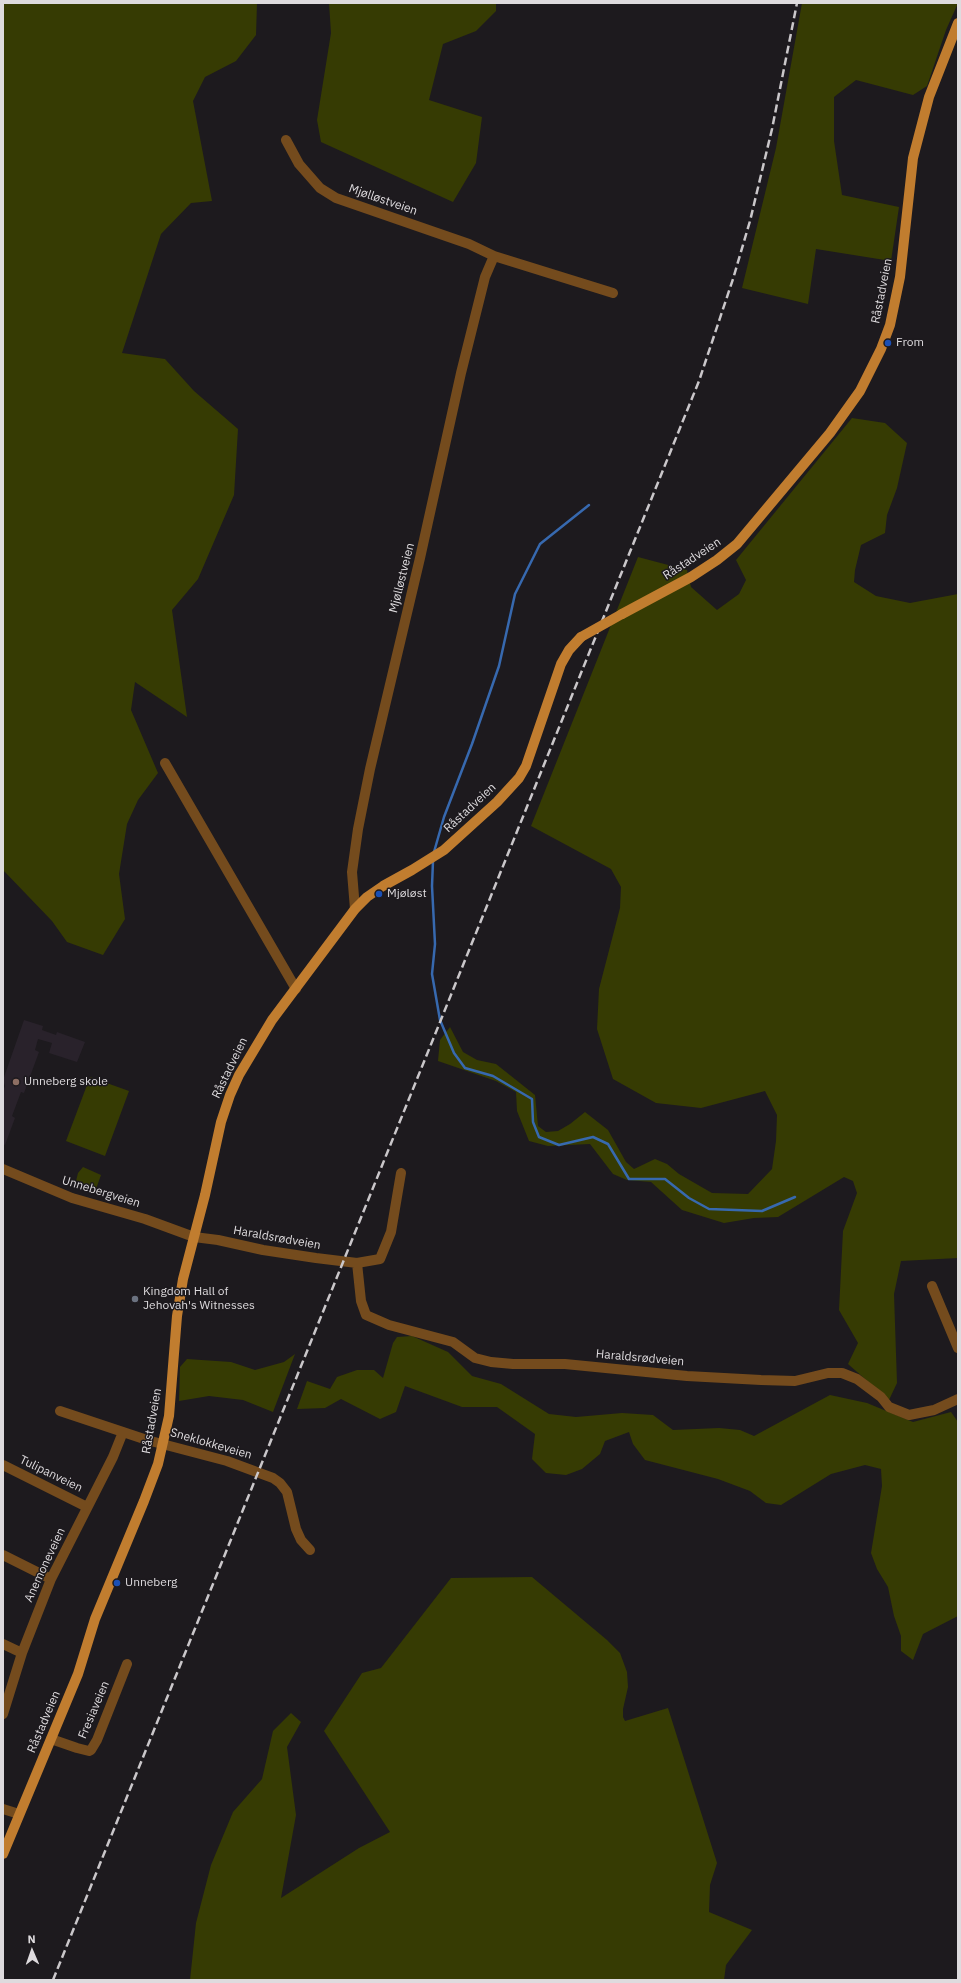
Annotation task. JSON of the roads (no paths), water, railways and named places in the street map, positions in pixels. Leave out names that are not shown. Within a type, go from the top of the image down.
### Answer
[{"type":"main road","name":"Råstadveien","points":[[3,1854],[78,1674],[104,1596],[144,1501],[163,1444],[169,1416],[182,1279],[205,1196],[218,1136],[230,1095],[255,1045],[355,909],[367,897],[383,886],[444,850],[497,802],[519,778],[526,766],[561,664],[569,650],[581,637],[692,577],[737,544],[849,410],[881,350],[890,324],[900,277],[912,158],[929,97],[958,24]]},
{"type":"street","name":"Mjølløstveien","points":[[286,140],[299,164],[320,188],[336,198],[469,244],[494,256],[613,293]]},
{"type":"street","name":"Mjølløstveien","points":[[355,909],[352,872],[358,829],[370,769],[420,558],[461,373],[485,276],[494,256]]},
{"type":"street","points":[[165,763],[296,989]]},
{"type":"street","name":"Unnebergveien","points":[[3,1169],[72,1198],[145,1219],[194,1237]]},
{"type":"street","name":"Haraldsrødveien","points":[[194,1237],[309,1257],[357,1262],[380,1259],[391,1232],[401,1173]]},
{"type":"street","name":"Haraldsrødveien","points":[[357,1262],[361,1301],[366,1315],[389,1325],[453,1342],[475,1358],[491,1362],[513,1364],[565,1364],[687,1376],[761,1380],[795,1381],[828,1373],[842,1373],[857,1379],[881,1397],[889,1407],[909,1415],[934,1410],[958,1399]]},
{"type":"street","points":[[932,1286],[958,1348]]},
{"type":"street","name":"Sneklokkeveien","points":[[60,1411],[163,1444],[227,1461],[259,1472],[280,1483],[287,1492],[300,1540],[310,1550]]},
{"type":"street","name":"Anemoneveien","points":[[3,1714],[22,1653],[51,1579],[113,1457],[123,1432]]},
{"type":"street","name":"Tulipanveien","points":[[3,1465],[87,1507]]},
{"type":"street","points":[[3,1555],[51,1579]]},
{"type":"street","points":[[3,1644],[22,1653]]},
{"type":"street","name":"Fresiaveien","points":[[51,1739],[87,1751],[91,1750],[97,1740],[127,1664]]},
{"type":"street","points":[[3,1810],[19,1814]]},
{"type":"waterway","points":[[434,852],[444,817],[472,744],[499,666],[515,594],[540,544],[589,505]]},
{"type":"waterway","points":[[433,861],[432,886],[435,944],[432,974],[440,1020],[454,1053],[465,1068],[493,1076],[532,1099],[533,1122],[539,1137],[559,1145],[593,1137],[608,1144],[629,1179],[665,1179],[689,1198],[709,1209],[762,1211],[795,1197]]},
{"type":"railway","points":[[53,1980],[699,381],[733,279],[750,221],[772,129],[797,3]]},
{"type":"place","name":"From","points":[[888,343]]},
{"type":"place","name":"Mjøløst","points":[[379,894]]},
{"type":"place","name":"Unneberg skole","points":[[16,1082]]},
{"type":"place","name":"Kingdom Hall of Jehovah's Witnesses","points":[[135,1299]]},
{"type":"place","name":"Unneberg","points":[[117,1583]]}]
